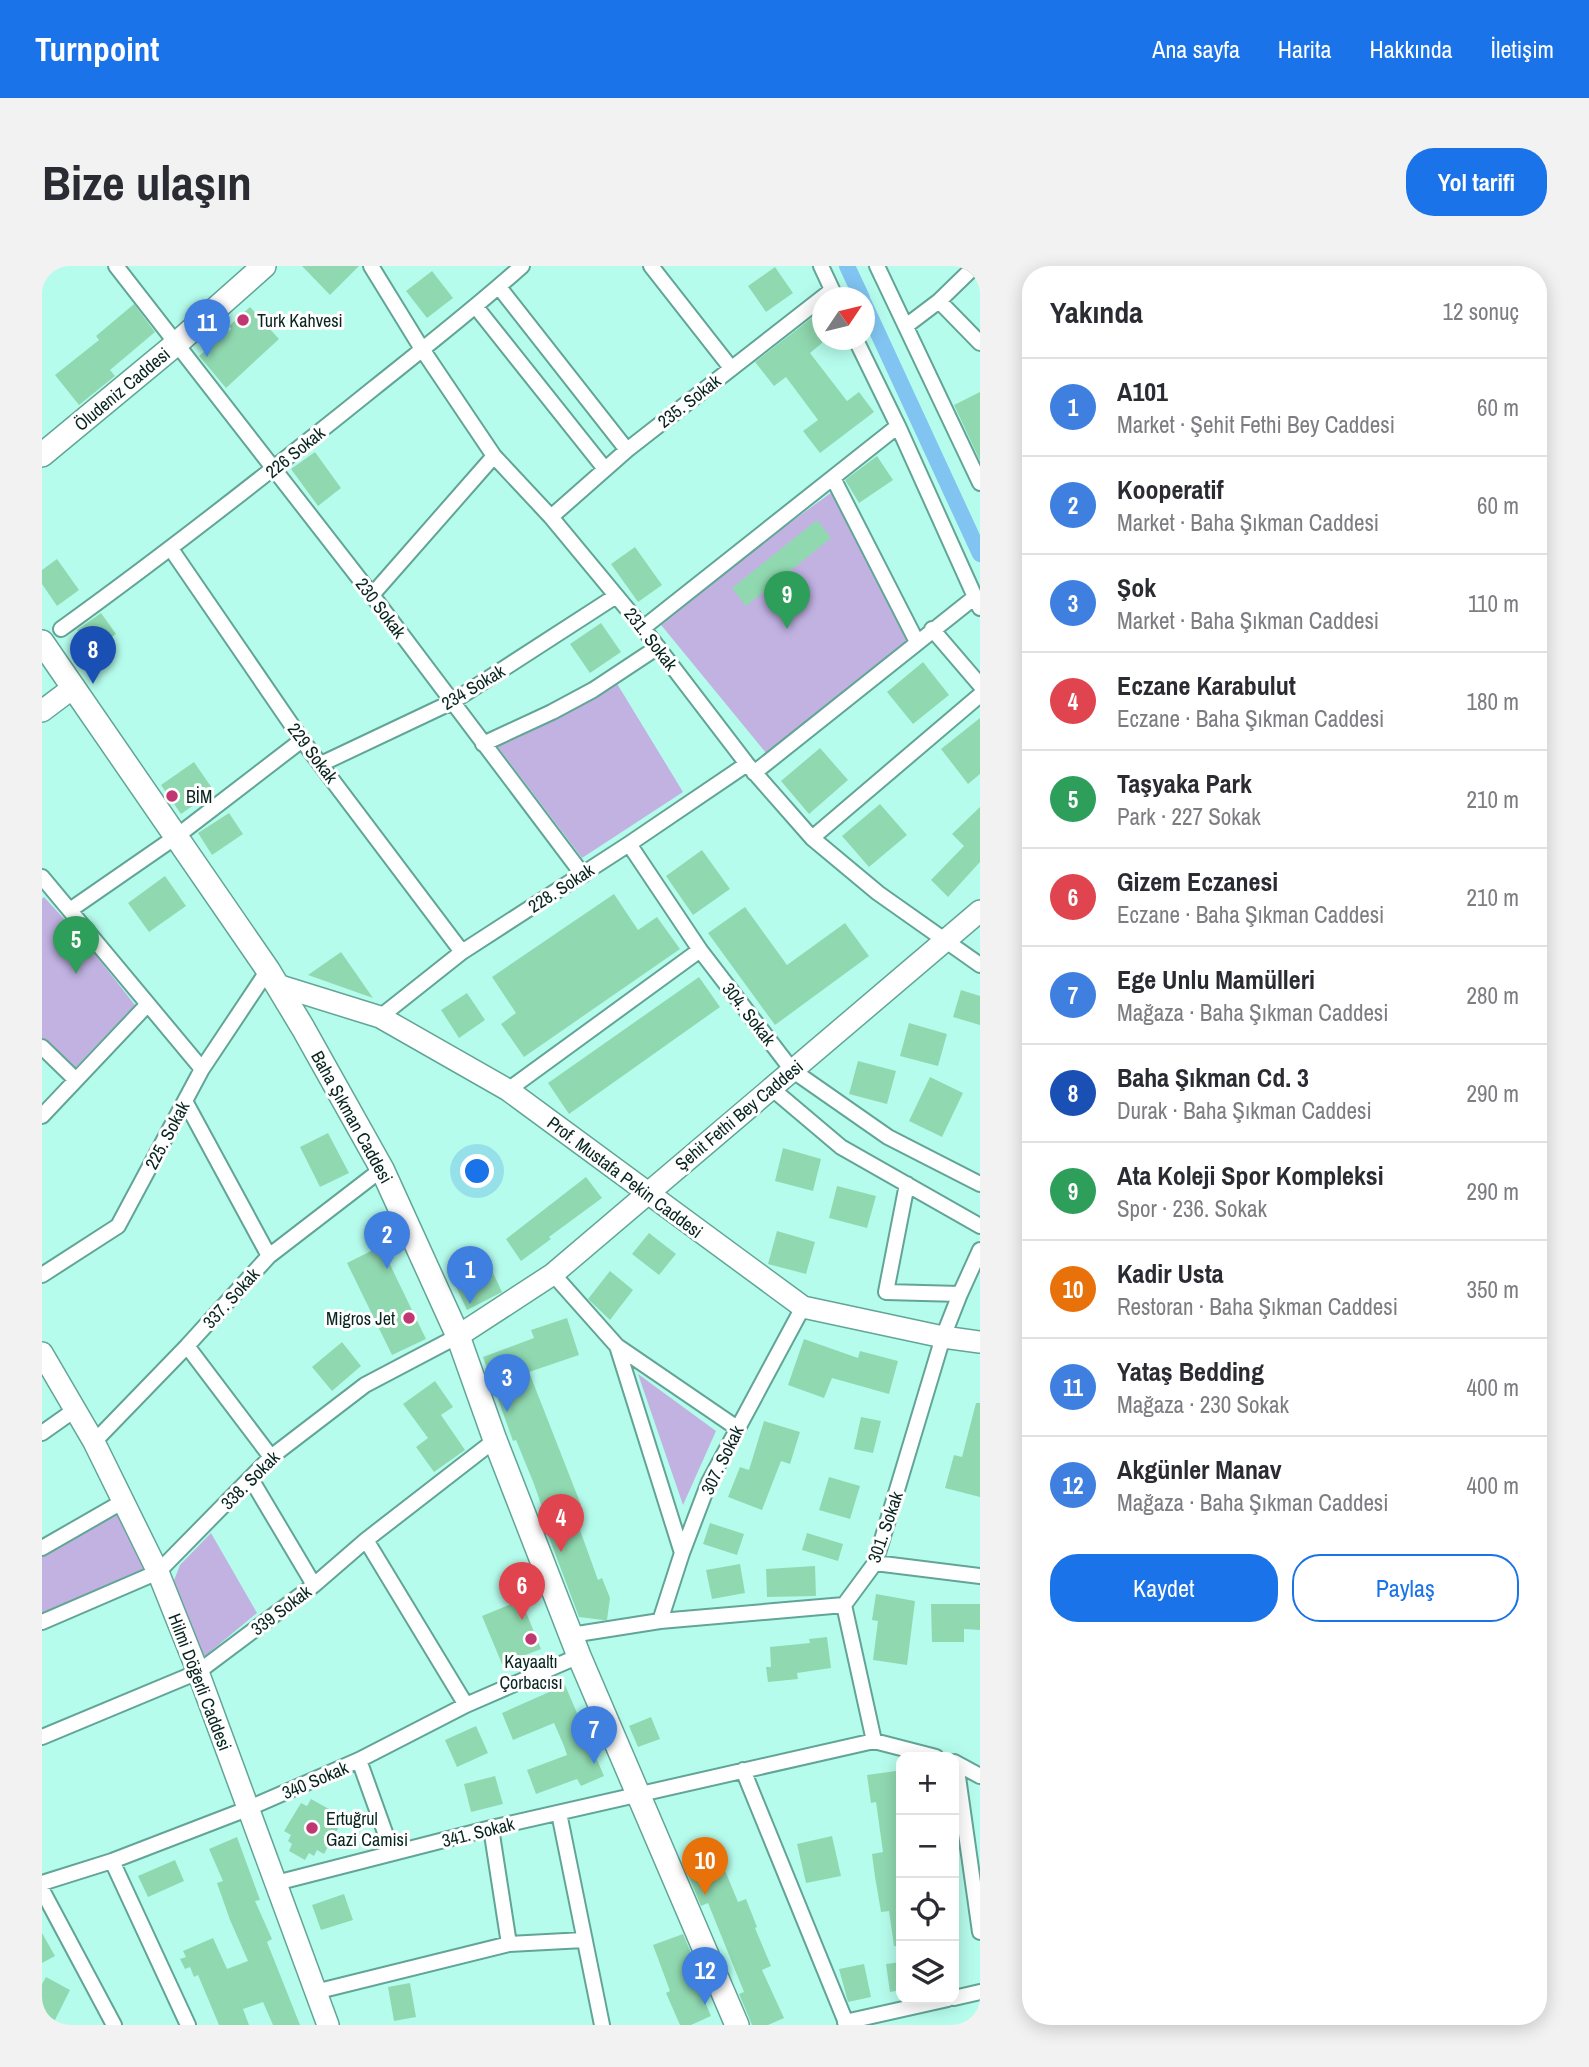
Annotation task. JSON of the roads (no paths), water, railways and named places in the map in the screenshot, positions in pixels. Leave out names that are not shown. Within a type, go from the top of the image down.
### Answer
[{"type":"main road","name":"Öludeniz Caddesi","points":[[42,455],[176,344],[256,269]]},
{"type":"main road","name":"Baha Şıkman Caddesi","points":[[52,636],[74,687],[272,978],[382,1169],[458,1336],[495,1440],[579,1656],[737,2025]]},
{"type":"street","name":"230 Sokak","points":[[116,266],[583,874]]},
{"type":"street","name":"231. Sokak","points":[[371,266],[422,349],[494,456],[551,517],[643,628],[751,769],[812,838],[877,893],[980,965]]},
{"type":"street","name":"226 Sokak","points":[[52,636],[273,470],[476,307],[522,266]]},
{"type":"street","points":[[651,266],[731,368]]},
{"type":"street","points":[[821,266],[831,287]]},
{"type":"street","points":[[877,266],[980,483]]},
{"type":"street","points":[[906,326],[939,301],[975,266]]},
{"type":"street","points":[[499,287],[627,450]]},
{"type":"street","points":[[939,301],[980,343]]},
{"type":"street","points":[[476,307],[605,470]]},
{"type":"street","name":"235. Sokak","points":[[551,517],[627,450],[731,368],[812,310]]},
{"type":"street","points":[[861,350],[977,603]]},
{"type":"street","points":[[643,628],[898,426]]},
{"type":"street","points":[[372,596],[494,456]]},
{"type":"street","points":[[833,478],[917,642]]},
{"type":"street","name":"229 Sokak","points":[[171,549],[302,740],[462,952]]},
{"type":"street","name":"234 Sokak","points":[[321,764],[452,702],[616,596]]},
{"type":"street","name":"228. Sokak","points":[[380,1017],[462,952],[751,769],[932,629],[977,603]]},
{"type":"street","points":[[932,629],[980,685]]},
{"type":"street","points":[[483,744],[593,690],[658,648]]},
{"type":"street","points":[[42,711],[74,687]]},
{"type":"street","points":[[812,838],[980,695]]},
{"type":"street","points":[[70,910],[177,836],[302,740]]},
{"type":"street","name":"304. Sokak","points":[[629,844],[700,950],[792,1070],[888,1137],[980,1184]]},
{"type":"street","points":[[44,883],[70,910],[202,1069]]},
{"type":"street","name":"Şehit Fethi Bey Caddesi","points":[[458,1336],[553,1273],[980,911]]},
{"type":"street","points":[[508,1090],[700,950]]},
{"type":"street","name":"Prof. Mustafa Pekin Caddesi","points":[[272,978],[380,1017],[508,1090],[803,1307],[943,1337],[980,1342]]},
{"type":"street","name":"225. Sokak","points":[[42,1275],[118,1226],[202,1069],[272,978]]},
{"type":"street","points":[[42,1116],[147,1005]]},
{"type":"street","points":[[42,1047],[76,1080]]},
{"type":"street","points":[[770,1087],[841,1147],[980,1226]]},
{"type":"street","points":[[185,1101],[269,1256]]},
{"type":"street","name":"337. Sokak","points":[[94,1442],[269,1256],[382,1169]]},
{"type":"street","points":[[907,1184],[886,1292],[960,1294]]},
{"type":"street","name":"301. Sokak","points":[[844,1605],[875,1563],[943,1337],[980,1250]]},
{"type":"street","points":[[553,1273],[617,1346],[737,1428]]},
{"type":"street","name":"307. Sokak","points":[[660,1621],[709,1482],[803,1307]]},
{"type":"street","name":"338. Sokak","points":[[42,1622],[158,1572],[271,1457],[365,1385],[458,1336]]},
{"type":"street","points":[[187,1346],[271,1457]]},
{"type":"street","points":[[617,1346],[682,1553]]},
{"type":"street","name":"Hilmi Döğerli Caddesi","points":[[42,1353],[94,1442],[158,1572],[198,1672],[328,2025]]},
{"type":"street","points":[[42,1433],[76,1409]]},
{"type":"street","name":"339 Sokak","points":[[42,1737],[198,1672],[314,1586],[366,1540],[495,1440]]},
{"type":"street","points":[[251,1479],[314,1586]]},
{"type":"street","points":[[42,1548],[122,1502]]},
{"type":"street","points":[[366,1540],[466,1705]]},
{"type":"street","points":[[875,1563],[980,1576]]},
{"type":"street","points":[[571,1635],[660,1621],[844,1605],[874,1741],[917,1752]]},
{"type":"street","name":"340 Sokak","points":[[42,1883],[112,1861],[247,1809],[359,1760],[466,1705],[579,1656]]},
{"type":"street","name":"341. Sokak","points":[[276,1883],[491,1828],[874,1741]]},
{"type":"street","points":[[359,1760],[392,1853]]},
{"type":"street","points":[[959,1764],[980,1776]]},
{"type":"street","points":[[743,1770],[846,2023],[927,2004]]},
{"type":"street","points":[[959,1789],[980,1932]]},
{"type":"street","points":[[559,1812],[601,2025]]},
{"type":"street","points":[[491,1828],[509,1944]]},
{"type":"street","points":[[112,1861],[188,2025]]},
{"type":"street","points":[[42,1890],[114,2025]]},
{"type":"street","points":[[315,1992],[509,1944],[584,1940]]},
{"type":"street","points":[[959,1997],[980,1992]]},
{"type":"waterway","points":[[847,266],[857,287]]},
{"type":"waterway","points":[[875,327],[980,554]]},
{"type":"place","name":"Turk Kahvesi","points":[[243,320]]},
{"type":"place","name":"Yataş Bedding","points":[[207,357]]},
{"type":"place","name":"Ata Koleji Spor Kompleksi","points":[[787,629]]},
{"type":"place","name":"Baha Şıkman Cd. 3","points":[[93,684]]},
{"type":"place","name":"BİM","points":[[172,796]]},
{"type":"place","name":"Taşyaka Park","points":[[76,974]]},
{"type":"place","name":"Kooperatif","points":[[387,1269]]},
{"type":"place","name":"A101","points":[[470,1304]]},
{"type":"place","name":"Migros Jet","points":[[409,1318]]},
{"type":"place","name":"Şok","points":[[507,1412]]},
{"type":"place","name":"Eczane Karabulut","points":[[561,1552]]},
{"type":"place","name":"Gizem Eczanesi","points":[[522,1620]]},
{"type":"place","name":"Kayaaltı Çorbacısı","points":[[531,1639]]},
{"type":"place","name":"Ege Unlu Mamülleri","points":[[594,1764]]},
{"type":"place","name":"Ertuğrul Gazi Camisi","points":[[312,1828]]},
{"type":"place","name":"Kadir Usta","points":[[705,1895]]},
{"type":"place","name":"Akgünler Manav","points":[[705,2005]]}]
